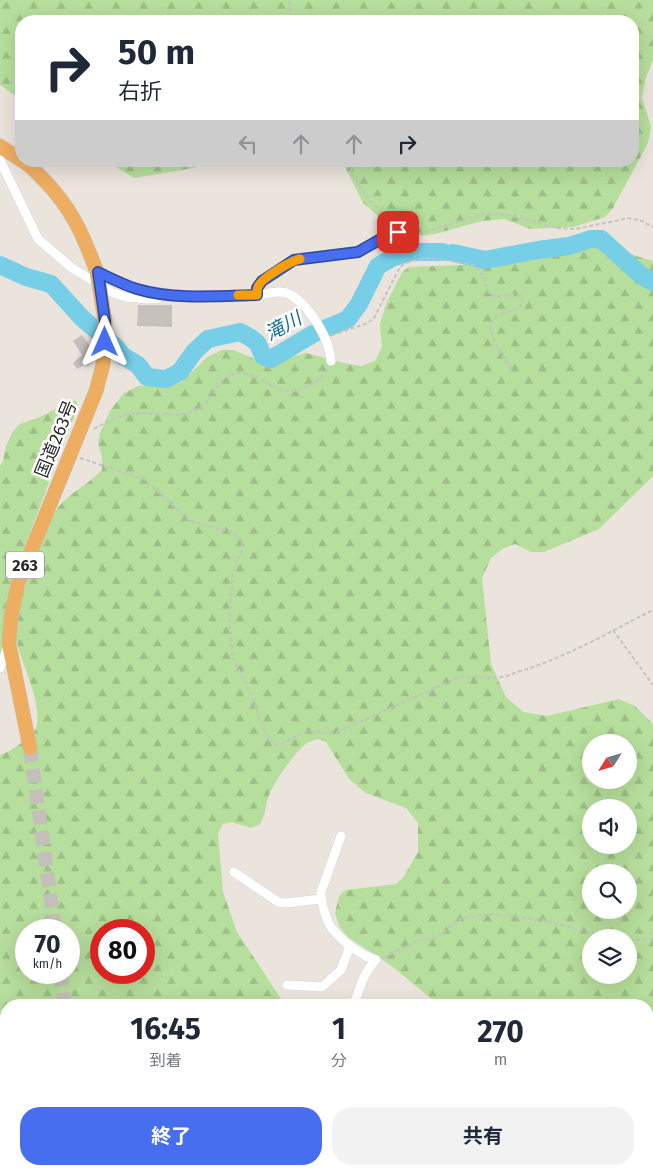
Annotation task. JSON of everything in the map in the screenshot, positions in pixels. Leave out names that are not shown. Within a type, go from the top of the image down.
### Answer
[{"type":"highway","name":"国道263号","points":[[1,152],[15,158]]},
{"type":"highway","name":"国道263号","points":[[29,167],[51,187],[77,222],[98,272],[105,321],[103,365],[96,391],[18,583],[11,617],[9,644],[30,748]]},
{"type":"street","points":[[1,152],[38,239],[72,268],[113,293],[149,300],[158,298],[160,293]]},
{"type":"street","points":[[257,295],[257,288],[262,281],[294,260],[358,252],[386,236],[398,232]]},
{"type":"street","points":[[98,272],[138,289],[160,293],[257,295],[278,292],[290,295],[304,306],[315,321],[331,351],[331,361]]},
{"type":"street","points":[[0,668],[9,644]]},
{"type":"street","points":[[341,836],[326,876],[321,899],[327,922],[332,930],[350,946],[376,960],[360,987],[356,999]]},
{"type":"street","points":[[234,872],[278,902],[286,903],[321,899]]},
{"type":"street","points":[[286,985],[322,988],[341,970],[350,946]]},
{"type":"path","points":[[289,0],[290,15]]},
{"type":"path","points":[[351,167],[352,175],[372,203],[397,228],[398,232],[416,234],[481,214],[515,217],[557,228],[574,229],[629,218],[642,221],[653,227]]},
{"type":"path","points":[[325,338],[368,323],[374,318],[400,267],[406,262],[416,260],[452,260],[474,265],[484,278],[484,286],[488,293],[494,297],[516,294],[521,296],[523,301],[521,306],[516,310],[500,313],[494,318],[491,325],[496,344],[514,373]]},
{"type":"path","points":[[80,433],[89,432],[117,417],[133,414],[182,416],[198,410],[209,401],[221,381],[233,374],[245,373],[279,389],[292,392],[312,385],[325,374],[331,361]]},
{"type":"path","points":[[71,454],[107,468],[144,479],[190,521],[232,532],[242,540],[241,552],[234,570],[229,615],[234,659],[250,691],[263,729],[274,745],[282,744],[308,731],[336,734],[459,677],[473,675],[503,676],[538,666],[653,610]]},
{"type":"path","points":[[613,630],[653,685]]},
{"type":"path","points":[[650,681],[653,678]]},
{"type":"path","points":[[376,960],[420,940],[436,938],[462,918],[490,914],[543,920],[582,930]]},
{"type":"path","points":[[637,940],[651,939],[651,931],[653,929]]},
{"type":"green space","points":[[0,0],[653,0],[653,60],[646,77],[642,98],[651,127],[648,143],[639,160],[639,15],[15,15],[15,96],[0,85]]},
{"type":"green space","points":[[116,167],[198,167],[194,168],[134,178]]},
{"type":"green space","points":[[345,167],[635,167],[613,208],[605,217],[573,227],[530,229],[504,219],[482,221],[435,234],[420,236],[382,219],[363,203]]},
{"type":"green space","points":[[593,243],[653,261],[653,476],[599,529],[544,552],[531,552],[515,544],[504,548],[491,558],[482,578],[491,664],[506,697],[523,712],[547,716],[619,699],[635,706],[653,724],[653,999],[432,999],[393,967],[348,937],[339,926],[335,913],[339,896],[346,890],[396,884],[403,878],[418,852],[418,823],[406,808],[366,793],[349,779],[326,742],[318,739],[308,742],[302,747],[284,769],[270,792],[260,824],[251,828],[231,822],[223,824],[218,833],[223,892],[237,932],[281,999],[0,999],[0,755],[26,740],[36,728],[37,719],[35,698],[18,647],[18,615],[36,551],[53,516],[66,499],[102,470],[102,457],[98,443],[100,433],[110,411],[123,394],[138,386],[171,386],[182,382],[207,357],[222,350],[233,350],[269,363],[306,353],[361,366],[375,361],[382,347],[380,324],[386,304],[402,272],[409,267],[511,263]]},
{"type":"green space","points":[[73,400],[77,402],[77,408],[14,575],[0,655],[0,466],[13,431],[20,424],[40,417]]},
{"type":"building","points":[[138,305],[172,305],[172,327],[137,326]]},
{"type":"building","points":[[82,335],[95,353],[94,361],[86,367],[85,365],[77,369],[73,363],[82,355],[73,341]]},
{"type":"waterway","name":"滝川","points":[[453,253],[485,260],[569,246],[591,239],[601,239],[642,276],[653,282]]},
{"type":"waterway","name":"滝川","points":[[0,265],[26,277],[51,284],[83,319],[116,347],[123,356],[138,365],[147,377],[166,379],[180,372],[194,352],[208,339],[240,332],[258,344],[263,356],[271,359],[313,334],[348,319],[359,304],[378,266],[394,257],[411,252],[443,252]]},
{"type":"tunnel","points":[[30,748],[53,919]]},
{"type":"tunnel","points":[[62,984],[64,999]]},
{"type":"slow traffic","points":[[238,295],[257,295],[257,288],[262,281],[294,260],[300,259]]},
{"type":"route","points":[[105,342],[105,321],[98,272],[138,289],[160,293],[257,295],[257,288],[262,281],[294,260],[358,252],[386,236],[398,232]]}]
